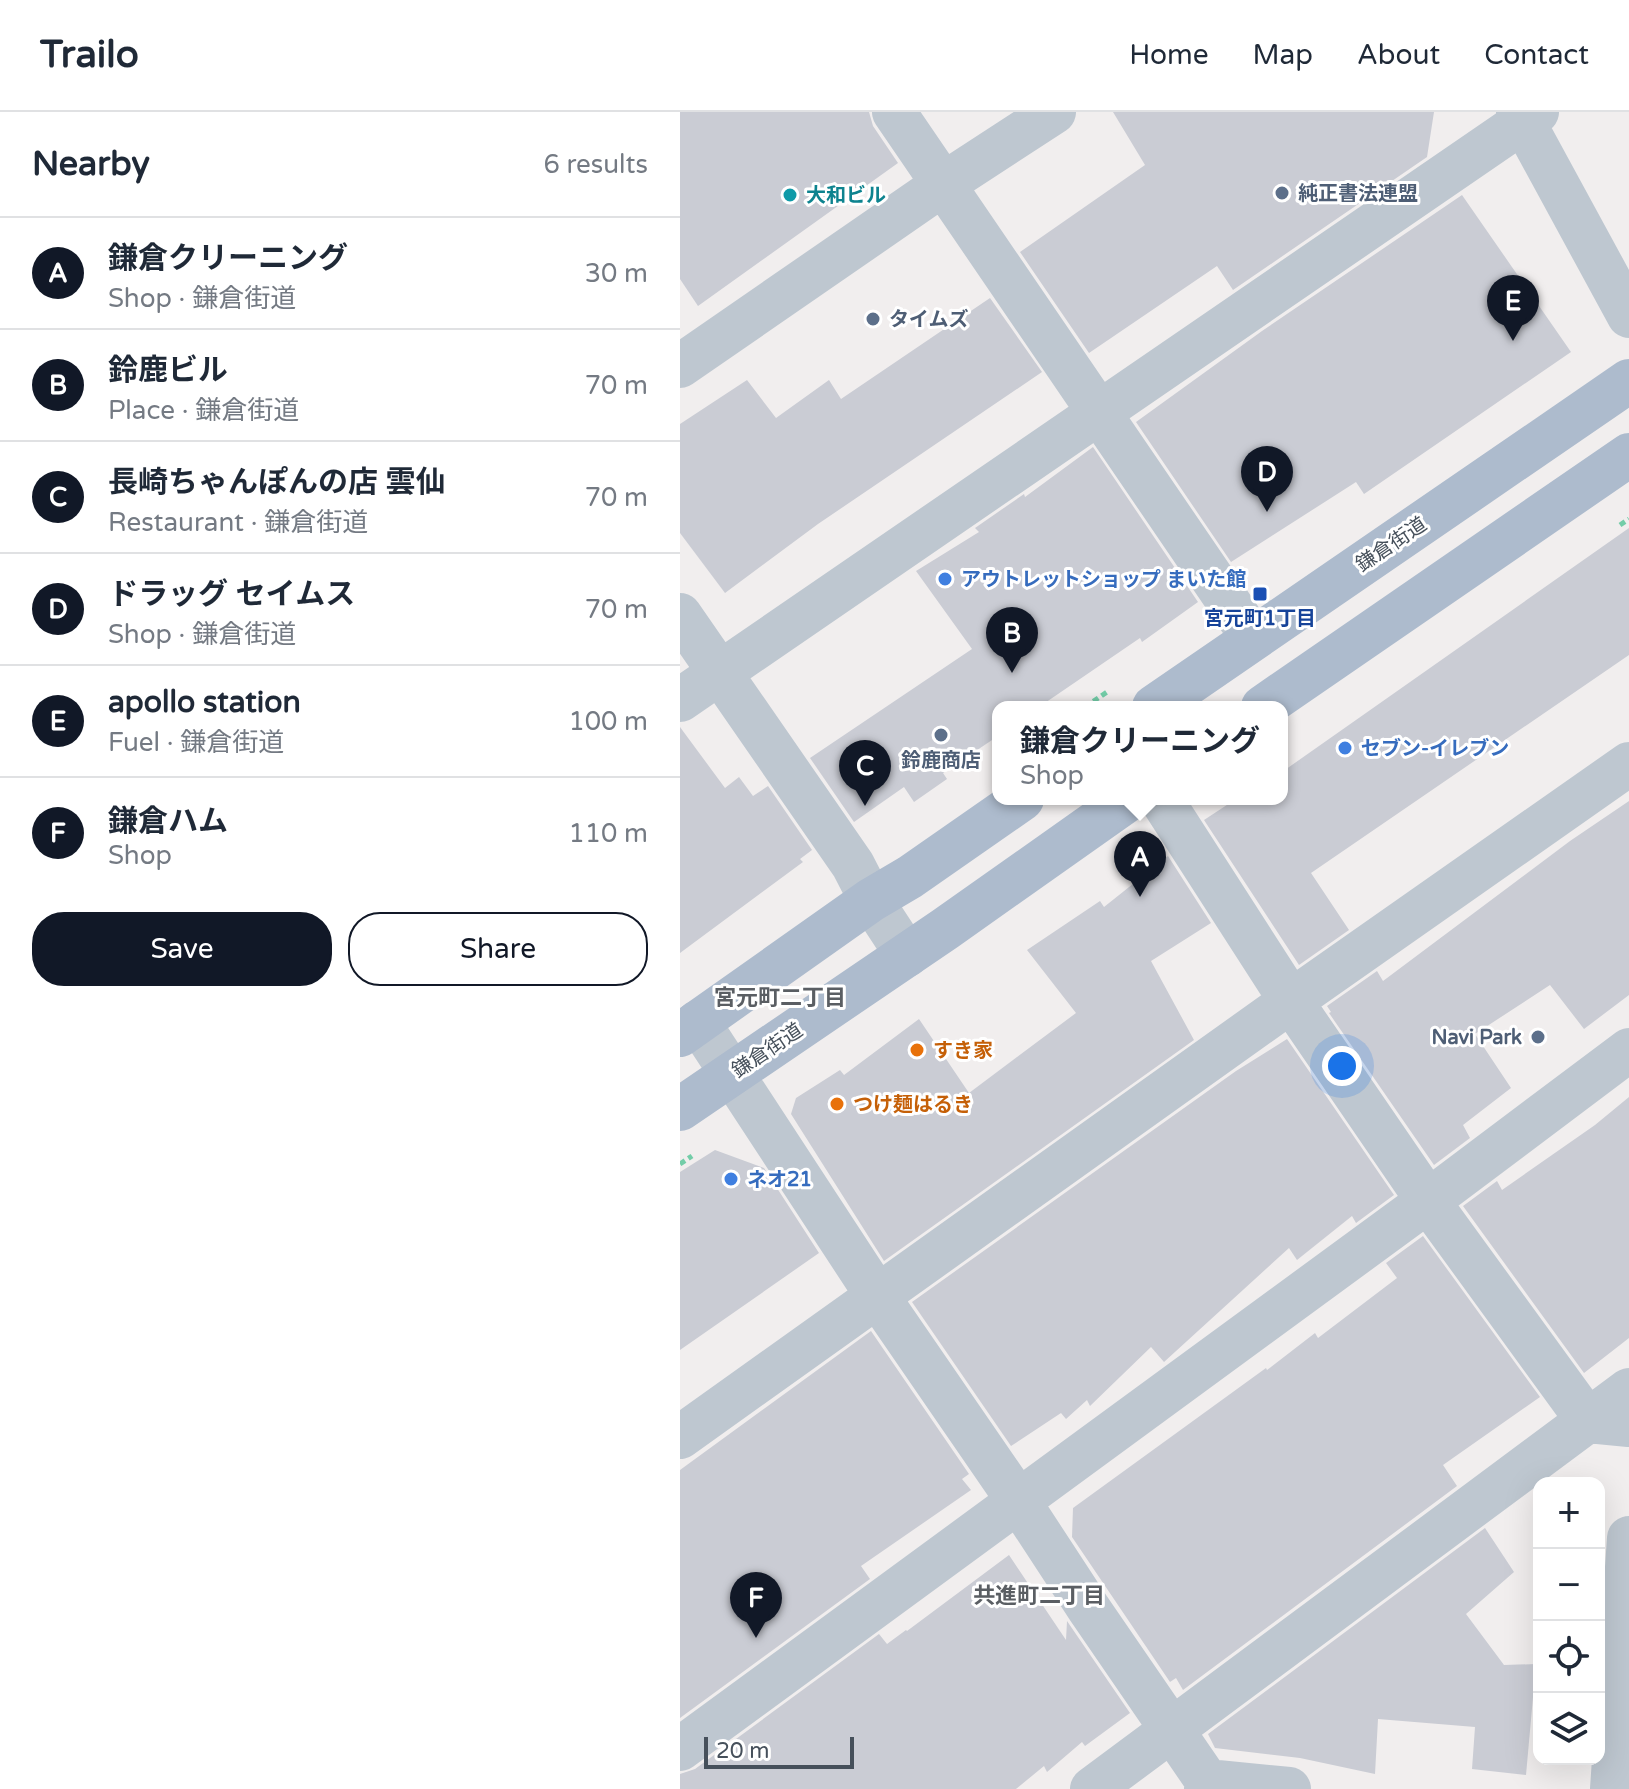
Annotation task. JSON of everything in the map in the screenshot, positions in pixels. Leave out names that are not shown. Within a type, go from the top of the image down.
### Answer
[{"type":"main road","name":"鎌倉街道","points":[[1163,701],[1629,381]]},
{"type":"main road","points":[[1272,701],[1629,455]]},
{"type":"main road","points":[[689,1028],[1013,805]]},
{"type":"main road","name":"鎌倉街道","points":[[680,1109],[1120,805]]},
{"type":"street","points":[[894,112],[1253,638]]},
{"type":"street","points":[[680,366],[942,185],[1054,112]]},
{"type":"street","points":[[680,700],[1526,115],[1629,316]]},
{"type":"street","points":[[680,615],[853,865],[871,900],[907,955]]},
{"type":"street","points":[[680,1437],[1629,764]]},
{"type":"street","points":[[1165,805],[1291,1001],[1428,1201],[1608,1423]]},
{"type":"street","points":[[689,1028],[733,1074],[878,1297],[1019,1502],[1206,1785],[1289,1789]]},
{"type":"street","points":[[680,1749],[1629,1050]]},
{"type":"street","points":[[1092,1789],[1171,1730],[1608,1423],[1629,1390]]},
{"type":"street","points":[[1612,1789],[1629,1538]]},
{"type":"building","name":"大和ビル","points":[[680,112],[869,112],[873,126],[898,163],[698,306],[680,279]]},
{"type":"building","points":[[1113,112],[1434,112],[1427,157],[1233,290],[1217,266],[1089,353],[1020,252],[1145,165]]},
{"type":"building","points":[[1462,195],[1571,352],[1364,494],[1356,482],[1231,562],[1136,422],[1262,331]]},
{"type":"building","points":[[990,298],[1042,372],[818,524],[725,593],[680,533],[680,424],[747,380],[776,418],[829,380],[841,399]]},
{"type":"building","points":[[1093,447],[1198,602],[1142,642],[1140,638],[1048,701],[992,701],[992,740],[943,773],[947,779],[914,802],[904,787],[854,822],[810,758],[972,649],[916,571],[979,532],[975,528],[1024,494],[1025,497]]},
{"type":"building","points":[[1629,528],[1629,655],[1311,873],[1349,930],[1299,965],[1204,820],[1227,805],[1288,805],[1288,768]]},
{"type":"building","points":[[680,727],[725,788],[739,777],[753,796],[768,786],[812,850],[800,859],[803,862],[680,953]]},
{"type":"building","points":[[1629,801],[1629,995],[1584,1029],[1550,985],[1475,1034],[1511,1088],[1463,1125],[1470,1138],[1434,1165],[1327,1006],[1377,971],[1383,981],[1570,841]]},
{"type":"building","points":[[1168,856],[1211,923],[1151,961],[1194,1040],[884,1261],[791,1114],[796,1098],[840,1070],[844,1075],[919,1019],[969,1093],[1076,1013],[1027,950],[1100,901],[1104,907]]},
{"type":"building","points":[[1287,1039],[1394,1195],[1356,1223],[1352,1216],[1297,1260],[1289,1248],[1164,1362],[1151,1347],[1090,1406],[1087,1400],[1066,1419],[1061,1413],[1011,1446],[912,1302],[1236,1071]]},
{"type":"building","points":[[1629,1097],[1629,1338],[1584,1373],[1463,1206],[1497,1181],[1502,1190],[1595,1125]]},
{"type":"building","points":[[715,1150],[764,1168],[819,1253],[680,1350],[680,1172]]},
{"type":"building","points":[[1423,1236],[1540,1397],[1443,1465],[1457,1486],[1183,1690],[1176,1678],[1170,1682],[1072,1537],[1073,1508],[1315,1333],[1318,1338],[1397,1278],[1386,1263]]},
{"type":"building","points":[[871,1331],[969,1474],[962,1479],[971,1490],[861,1566],[870,1579],[680,1718],[680,1470]]},
{"type":"building","points":[[1485,1528],[1514,1572],[1466,1614],[1504,1665],[1533,1664],[1526,1775],[1472,1769],[1475,1727],[1378,1719],[1375,1774],[1300,1758],[1215,1748],[1208,1734]]},
{"type":"building","points":[[1009,1555],[1066,1640],[1067,1621],[1130,1713],[1085,1746],[1082,1742],[1047,1772],[1044,1766],[1016,1789],[680,1789],[680,1774],[695,1769],[879,1634],[887,1644],[907,1631]]},
{"type":"place","name":"純正書法連盟","points":[[1282,193]]},
{"type":"place","name":"大和ビル","points":[[790,195]]},
{"type":"place","name":"タイムズ","points":[[873,319]]},
{"type":"place","name":"apollo station","points":[[1513,341]]},
{"type":"place","name":"ドラッグ セイムス","points":[[1267,512]]},
{"type":"place","name":"アウトレットショップ まいた館","points":[[945,579]]},
{"type":"place","name":"宮元町1丁目","points":[[1260,594]]},
{"type":"place","name":"鈴鹿ビル","points":[[1012,673]]},
{"type":"place","name":"鈴鹿商店","points":[[941,735]]},
{"type":"place","name":"セブン-イレブン","points":[[1345,748]]},
{"type":"place","name":"長崎ちゃんぽんの店 雲仙","points":[[865,806]]},
{"type":"place","name":"鎌倉クリーニング","points":[[1140,897]]},
{"type":"place","name":"Navi Park","points":[[1538,1037]]},
{"type":"place","name":"すき家","points":[[917,1050]]},
{"type":"place","name":"つけ麺はるき","points":[[837,1104]]},
{"type":"place","name":"ネオ21","points":[[731,1179]]},
{"type":"place","name":"鎌倉ハム","points":[[756,1638]]},
{"type":"district","name":"宮元町二丁目","points":[[780,997]]},
{"type":"district","name":"共進町二丁目","points":[[1039,1595]]}]
